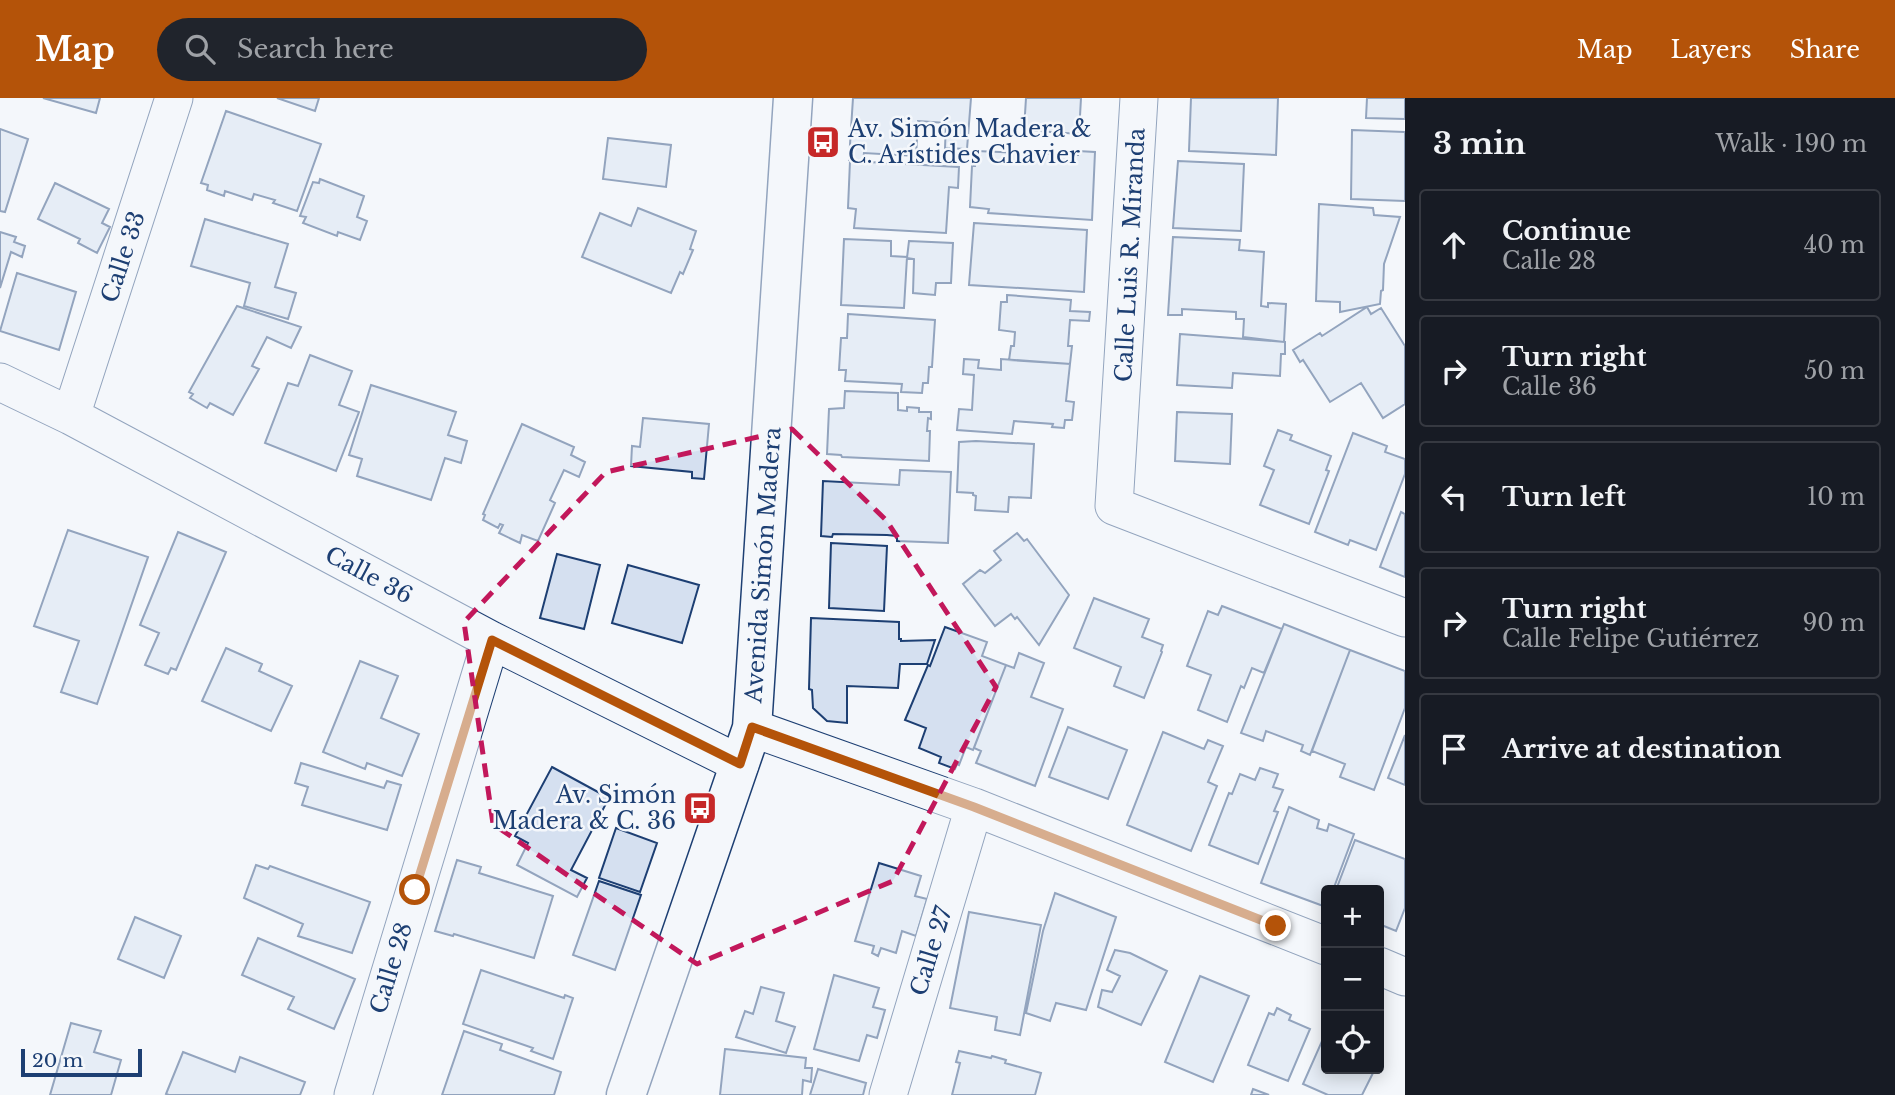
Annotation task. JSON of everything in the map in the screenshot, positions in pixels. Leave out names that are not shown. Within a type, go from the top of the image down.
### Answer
[{"type":"street","name":"Calle 33","points":[[71,416],[174,98]]},
{"type":"street","name":"Avenida Simón Madera","points":[[626,1095],[752,727],[793,98]]},
{"type":"street","name":"Calle Luis R. Miranda","points":[[1139,98],[1114,506],[1405,618]]},
{"type":"street","name":"Calle 36","points":[[0,382],[71,416],[492,640],[740,764]]},
{"type":"street","name":"Calle 28","points":[[353,1095],[492,640]]},
{"type":"street","points":[[752,727],[974,807],[1321,944]]},
{"type":"street","name":"Calle 27","points":[[888,1095],[974,807]]},
{"type":"street","points":[[1384,968],[1405,977]]},
{"type":"highlighted area","points":[[792,429],[886,520],[996,687],[893,881],[697,964],[493,824],[464,622],[606,472]]},
{"type":"building","points":[[43,98],[100,98],[96,113]]},
{"type":"building","points":[[277,98],[319,98],[315,111]]},
{"type":"building","points":[[853,98],[971,98],[967,149],[945,148],[946,123],[918,121],[916,156],[864,153],[863,161],[849,160]]},
{"type":"building","points":[[1026,98],[1081,98],[1079,134],[1024,130]]},
{"type":"building","points":[[1191,98],[1278,98],[1276,155],[1189,151]]},
{"type":"building","points":[[1367,98],[1405,98],[1405,119],[1366,118]]},
{"type":"building","points":[[226,111],[321,144],[297,211],[273,203],[275,200],[254,194],[252,200],[225,191],[224,196],[207,190],[208,185],[201,183]]},
{"type":"building","points":[[0,129],[28,139],[5,212],[0,211]]},
{"type":"building","points":[[1352,130],[1405,132],[1405,201],[1351,199]]},
{"type":"building","points":[[608,138],[671,145],[666,187],[603,179]]},
{"type":"building","points":[[976,151],[1078,155],[1078,151],[1095,152],[1092,220],[988,213],[989,209],[970,207],[972,166],[975,166]]},
{"type":"building","points":[[850,161],[959,167],[958,188],[949,187],[946,233],[854,228],[856,209],[848,208]]},
{"type":"building","points":[[1178,161],[1244,164],[1241,231],[1173,228]]},
{"type":"building","points":[[320,179],[364,196],[357,217],[367,221],[360,240],[338,232],[337,236],[303,223],[306,217],[300,216],[313,182],[319,183]]},
{"type":"building","points":[[55,183],[109,209],[102,223],[110,227],[97,253],[78,243],[80,239],[38,219]]},
{"type":"building","points":[[1319,204],[1373,208],[1374,215],[1400,217],[1384,264],[1380,304],[1340,312],[1340,302],[1316,301]]},
{"type":"building","points":[[638,208],[696,231],[690,249],[693,250],[671,293],[582,257],[600,213],[631,226]]},
{"type":"building","points":[[205,219],[288,244],[275,287],[296,293],[288,319],[244,306],[250,283],[191,266]]},
{"type":"building","points":[[974,223],[1087,230],[1084,292],[969,285]]},
{"type":"building","points":[[0,232],[16,237],[14,242],[25,246],[22,257],[11,252],[0,288]]},
{"type":"building","points":[[1173,237],[1240,240],[1239,250],[1264,252],[1261,306],[1268,307],[1268,303],[1286,304],[1284,342],[1243,337],[1244,319],[1236,319],[1236,312],[1182,309],[1182,315],[1168,315]]},
{"type":"building","points":[[844,239],[891,241],[891,256],[907,257],[904,308],[841,305]]},
{"type":"building","points":[[909,241],[953,243],[951,283],[936,283],[935,295],[913,293],[914,259],[907,258]]},
{"type":"building","points":[[17,273],[76,292],[59,350],[0,331]]},
{"type":"building","points":[[1007,295],[1071,300],[1070,311],[1090,312],[1089,321],[1070,320],[1070,364],[1009,360],[1015,332],[999,330],[1001,302],[1007,302]]},
{"type":"building","points":[[237,306],[301,327],[291,348],[267,337],[252,366],[259,369],[233,415],[210,403],[207,408],[190,398],[193,394],[189,392]]},
{"type":"building","points":[[1367,307],[1371,314],[1381,308],[1405,346],[1405,404],[1383,418],[1361,383],[1330,402],[1303,360],[1300,362],[1293,350],[1320,333],[1322,336]]},
{"type":"building","points":[[848,314],[935,320],[932,367],[929,367],[928,383],[923,383],[922,393],[901,392],[902,384],[845,381],[846,370],[839,370],[841,338],[847,338]]},
{"type":"building","points":[[1180,334],[1285,342],[1285,354],[1281,354],[1280,376],[1233,373],[1232,388],[1177,385]]},
{"type":"building","points":[[310,355],[352,371],[339,405],[359,412],[336,471],[265,443],[288,383],[298,386]]},
{"type":"building","points":[[964,359],[979,360],[978,368],[1001,370],[1001,359],[1070,364],[1066,401],[1074,402],[1072,420],[1065,420],[1064,428],[1052,427],[1053,424],[1014,421],[1012,434],[957,430],[959,409],[972,410],[974,375],[963,374]]},
{"type":"building","points":[[371,385],[456,412],[448,435],[467,441],[461,463],[445,458],[431,500],[357,476],[362,459],[349,455]]},
{"type":"building","points":[[845,391],[898,393],[898,410],[907,411],[907,407],[919,408],[919,412],[931,412],[927,431],[930,431],[929,461],[827,454],[829,409],[844,408]]},
{"type":"building","points":[[1177,412],[1232,414],[1230,464],[1175,461]]},
{"type":"building","points":[[643,418],[709,424],[704,479],[692,478],[692,472],[631,466],[632,446],[640,447]]},
{"type":"building","points":[[522,424],[574,447],[571,455],[585,462],[579,477],[564,470],[550,500],[555,503],[538,541],[522,535],[520,543],[499,533],[503,525],[500,524],[498,528],[483,520],[483,514]]},
{"type":"building","points":[[1278,430],[1292,435],[1290,440],[1331,456],[1326,470],[1329,471],[1309,524],[1260,505],[1274,470],[1264,466]]},
{"type":"building","points":[[1353,433],[1387,446],[1385,452],[1405,459],[1405,474],[1376,550],[1350,540],[1348,545],[1315,532]]},
{"type":"building","points":[[959,442],[1034,444],[1031,498],[1009,497],[1008,512],[975,510],[976,496],[973,493],[957,492]]},
{"type":"building","points":[[900,470],[951,472],[948,543],[897,541],[897,536],[887,535],[821,536],[823,481],[899,485]]},
{"type":"building","points":[[1401,512],[1405,514],[1405,577],[1380,567]]},
{"type":"building","points":[[68,530],[148,557],[97,704],[61,692],[79,641],[34,626]]},
{"type":"building","points":[[178,532],[226,552],[176,670],[171,668],[168,674],[145,665],[159,633],[140,625]]},
{"type":"building","points":[[1017,533],[1024,541],[1027,539],[1069,595],[1039,645],[1017,617],[1015,619],[1011,614],[995,626],[963,584],[980,570],[985,573],[1001,560],[994,551]]},
{"type":"building","points":[[831,543],[887,546],[884,611],[829,608]]},
{"type":"building","points":[[557,554],[600,565],[584,629],[540,618]]},
{"type":"building","points":[[628,565],[699,585],[682,643],[612,623]]},
{"type":"building","points":[[1094,598],[1149,619],[1142,637],[1163,645],[1144,698],[1114,686],[1121,667],[1074,648]]},
{"type":"building","points":[[1222,606],[1282,629],[1264,673],[1252,668],[1244,688],[1241,686],[1227,722],[1198,710],[1211,675],[1187,666],[1208,611],[1218,615]]},
{"type":"building","points":[[811,618],[899,622],[901,641],[935,640],[927,664],[900,664],[898,688],[847,686],[847,723],[827,721],[813,708],[812,690],[809,689]]},
{"type":"building","points":[[1284,624],[1350,650],[1310,755],[1301,751],[1303,745],[1266,731],[1263,741],[1241,733]]},
{"type":"building","points":[[945,627],[987,642],[982,656],[1006,665],[973,750],[966,747],[955,769],[939,763],[941,757],[919,748],[926,728],[905,720]]},
{"type":"building","points":[[226,648],[262,664],[259,671],[292,686],[271,731],[202,701]]},
{"type":"building","points":[[1350,650],[1405,671],[1405,708],[1374,790],[1340,777],[1345,764],[1312,751]]},
{"type":"building","points":[[1019,653],[1044,663],[1031,697],[1063,709],[1035,786],[976,763],[981,751],[974,748],[1006,665],[1014,668]]},
{"type":"building","points":[[360,661],[398,676],[381,718],[419,734],[402,776],[367,763],[365,769],[323,752]]},
{"type":"building","points":[[1068,727],[1127,750],[1108,799],[1049,777]]},
{"type":"building","points":[[1163,732],[1204,749],[1208,740],[1223,746],[1208,782],[1217,786],[1191,851],[1127,825]]},
{"type":"building","points":[[1405,735],[1405,785],[1388,778]]},
{"type":"building","points":[[301,763],[384,788],[387,781],[401,785],[387,830],[302,805],[308,787],[295,783]]},
{"type":"building","points":[[552,767],[609,798],[571,870],[587,878],[577,897],[517,865],[528,843],[515,836]]},
{"type":"building","points":[[1260,768],[1278,774],[1273,787],[1283,790],[1274,811],[1278,812],[1258,864],[1209,845],[1229,793],[1232,794],[1240,774],[1255,780]]},
{"type":"building","points":[[1289,807],[1319,820],[1317,828],[1327,831],[1329,824],[1354,834],[1335,885],[1321,885],[1321,905],[1261,883]]},
{"type":"building","points":[[616,828],[657,843],[640,892],[599,878]]},
{"type":"building","points":[[1355,840],[1405,859],[1405,908],[1396,931],[1384,926],[1384,885],[1338,885]]},
{"type":"building","points":[[457,860],[481,867],[479,873],[553,896],[534,958],[454,934],[453,936],[435,931]]},
{"type":"building","points":[[879,863],[921,876],[915,896],[927,899],[916,936],[902,931],[896,953],[881,948],[878,956],[872,953],[874,946],[855,941]]},
{"type":"building","points":[[256,865],[268,869],[270,866],[370,902],[352,953],[298,936],[303,924],[244,898]]},
{"type":"building","points":[[599,881],[641,895],[615,970],[573,955]]},
{"type":"building","points":[[1055,893],[1116,917],[1086,1010],[1056,1003],[1050,1021],[1026,1013],[1043,931]]},
{"type":"building","points":[[969,912],[1041,925],[1020,1035],[995,1030],[997,1017],[950,1008]]},
{"type":"building","points":[[135,917],[181,936],[164,978],[118,959]]},
{"type":"building","points":[[258,938],[355,979],[334,1029],[288,1009],[294,997],[242,975]]},
{"type":"building","points":[[1115,950],[1130,953],[1167,971],[1141,1025],[1098,1007],[1102,990],[1112,992],[1120,976],[1107,970]]},
{"type":"building","points":[[481,970],[564,998],[565,995],[573,998],[553,1059],[531,1051],[533,1048],[463,1024]]},
{"type":"building","points":[[834,975],[879,988],[873,1007],[885,1010],[877,1038],[867,1035],[859,1061],[814,1049]]},
{"type":"building","points":[[1200,976],[1249,996],[1213,1082],[1165,1062]]},
{"type":"building","points":[[761,987],[784,993],[776,1021],[795,1027],[786,1053],[736,1037],[745,1011],[753,1014]]},
{"type":"building","points":[[1277,1008],[1291,1015],[1289,1020],[1310,1029],[1288,1081],[1248,1065],[1269,1013],[1274,1015]]},
{"type":"building","points":[[71,1023],[101,1031],[94,1052],[121,1060],[111,1095],[50,1095]]},
{"type":"building","points":[[464,1031],[502,1044],[500,1050],[561,1072],[554,1095],[442,1095]]},
{"type":"building","points":[[1321,1043],[1321,1074],[1372,1074],[1362,1095],[1328,1095],[1303,1084]]},
{"type":"building","points":[[725,1049],[806,1058],[805,1068],[812,1068],[811,1082],[803,1080],[802,1095],[720,1095]]},
{"type":"building","points":[[959,1051],[991,1058],[992,1056],[1006,1060],[1005,1063],[1041,1073],[1035,1095],[952,1095],[960,1063],[956,1062]]},
{"type":"building","points":[[183,1052],[235,1072],[240,1057],[305,1082],[300,1095],[166,1094]]},
{"type":"building","points":[[818,1069],[866,1083],[863,1095],[810,1095]]},
{"type":"building","points":[[1253,1089],[1269,1095],[1251,1095]]},
{"type":"place","name":"Av. Simón Madera & C. Arístides Chavier","points":[[823,142]]},
{"type":"place","name":"Av. Simón Madera & C. 36","points":[[700,808]]},
{"type":"route","points":[[415,890],[492,640],[740,764],[752,727],[974,807],[1276,926]]}]
